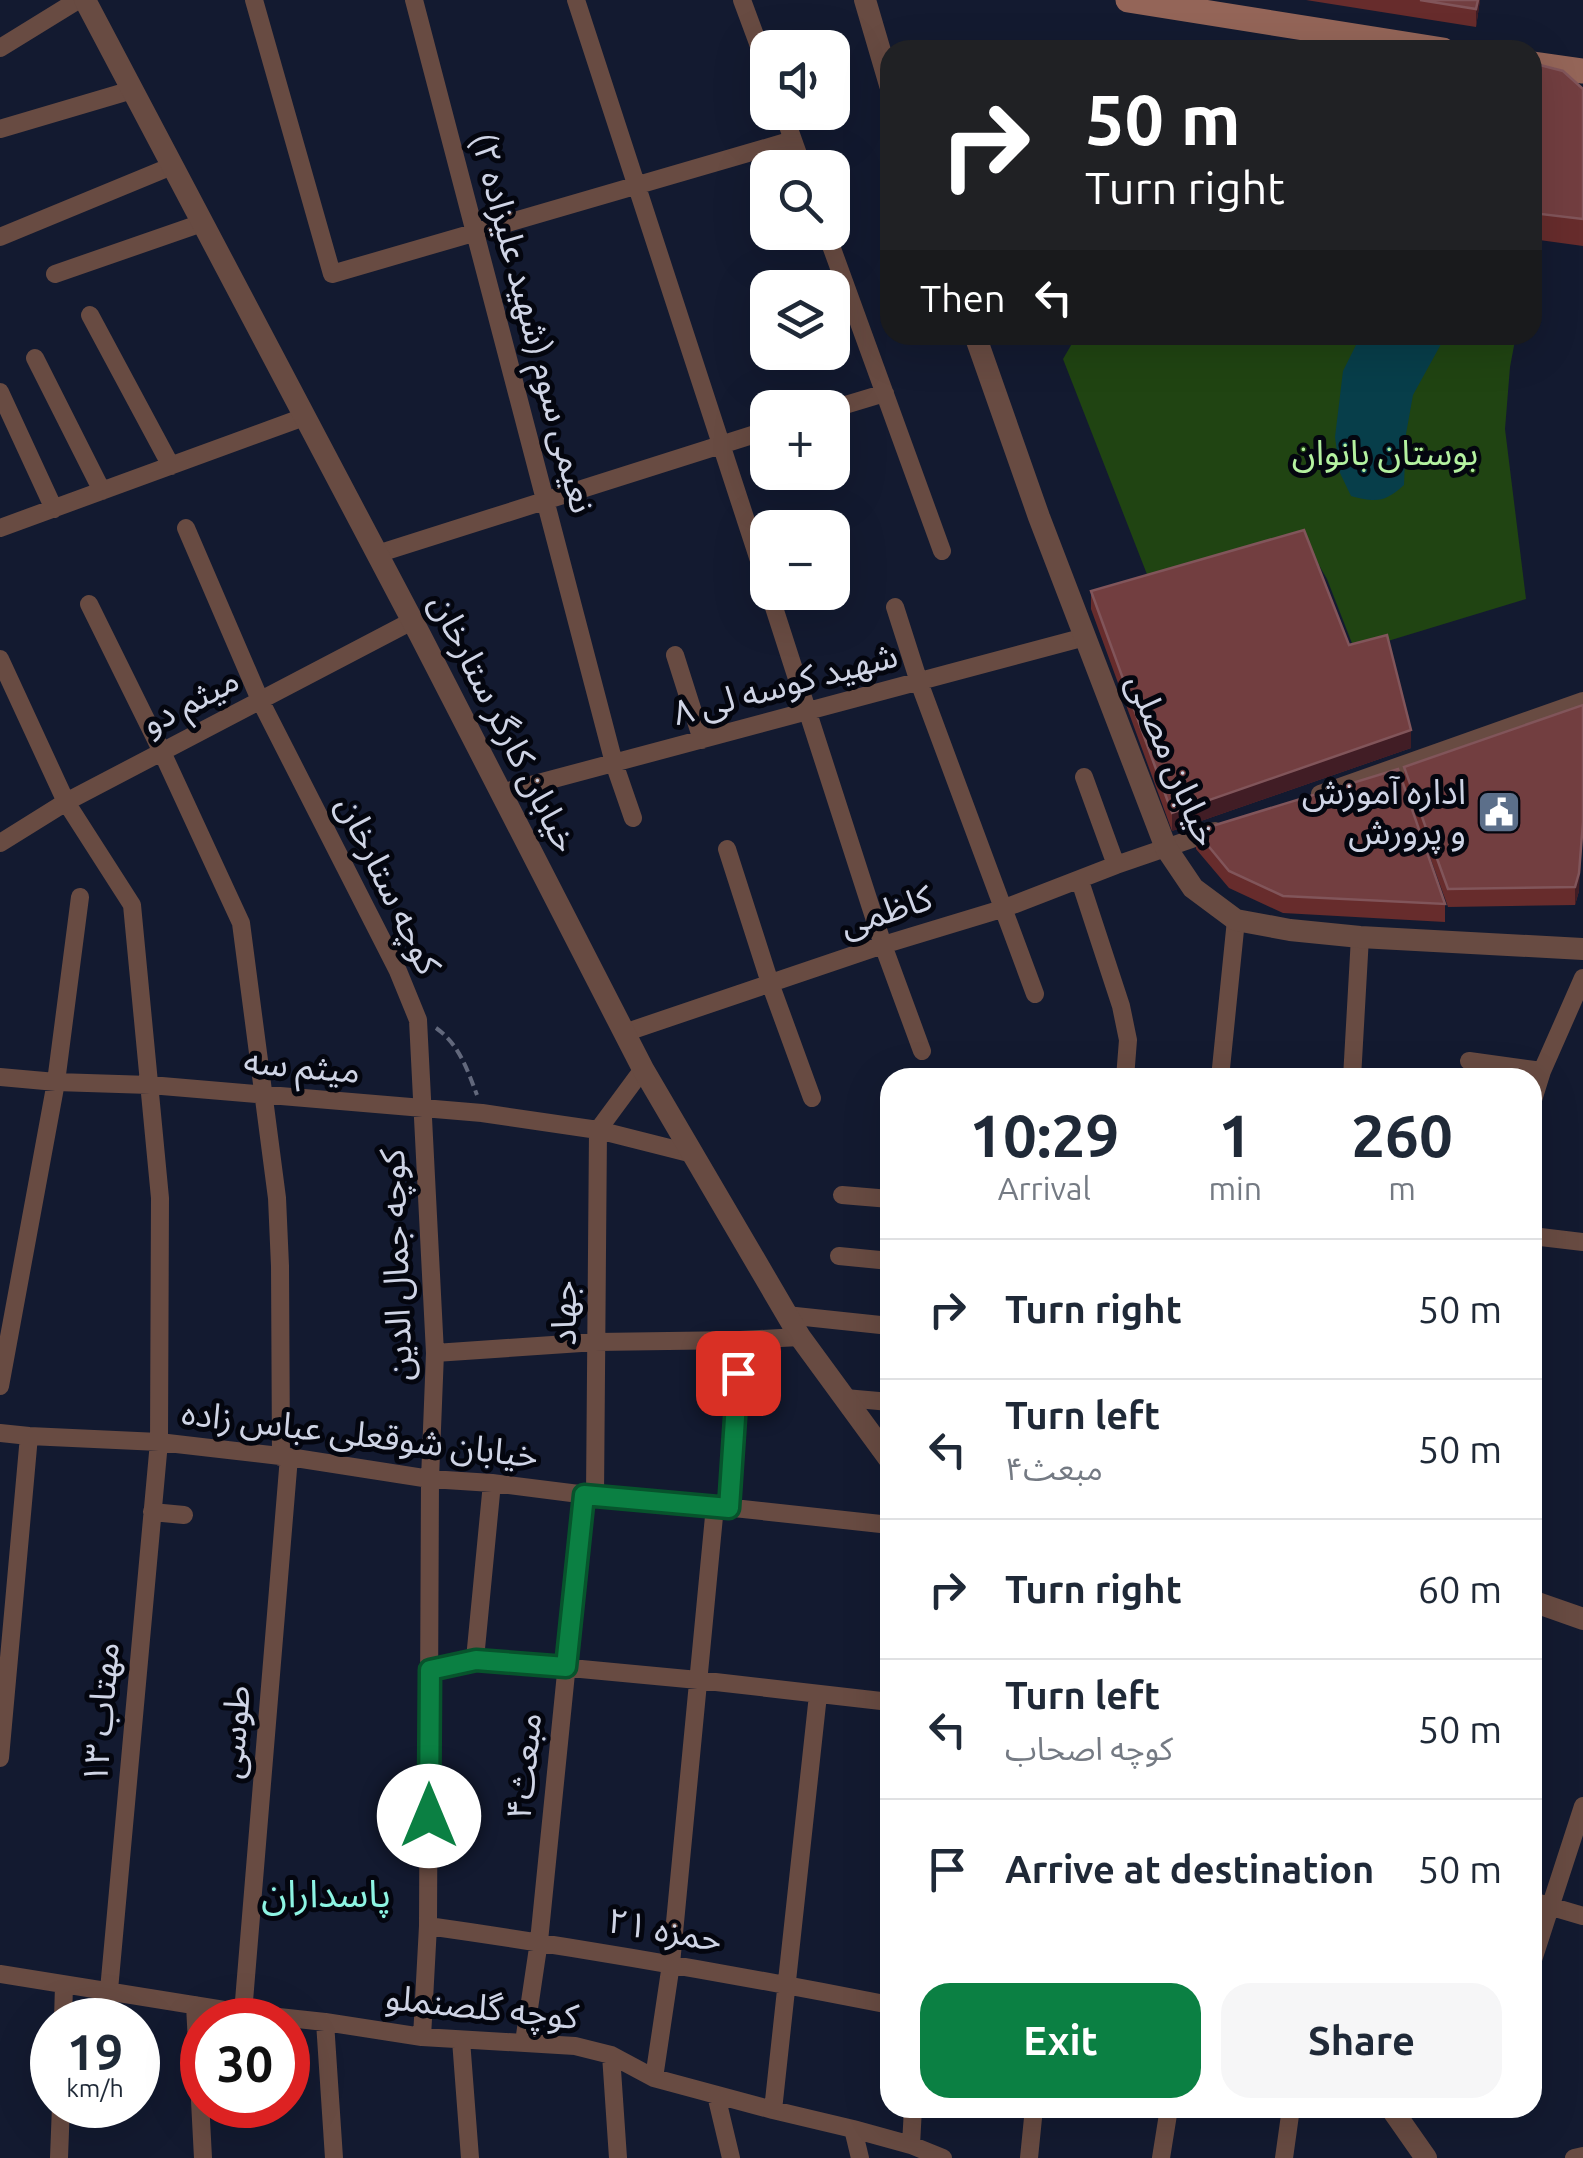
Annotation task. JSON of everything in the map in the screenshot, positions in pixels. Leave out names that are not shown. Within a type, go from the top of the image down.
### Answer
[{"type":"main road","points":[[1128,0],[1380,40]]},
{"type":"main road","points":[[1542,66],[1580,74]]},
{"type":"street","points":[[0,48],[82,0]]},
{"type":"street","name":"خیابان کارگر ستارخان","points":[[82,0],[412,620],[643,1069],[786,1315],[880,1447]]},
{"type":"street","points":[[254,0],[332,274],[793,140]]},
{"type":"street","name":"نعیمی سوم (شهید علیزاده ۲)","points":[[414,0],[614,763],[633,818]]},
{"type":"street","points":[[576,0],[750,534]]},
{"type":"street","points":[[742,0],[753,30]]},
{"type":"street","points":[[865,0],[880,52]]},
{"type":"street","points":[[0,129],[132,90]]},
{"type":"street","points":[[789,130],[797,150]]},
{"type":"street","points":[[0,237],[172,166]]},
{"type":"street","points":[[55,274],[202,223]]},
{"type":"street","points":[[833,250],[942,551]]},
{"type":"street","points":[[90,315],[170,466]]},
{"type":"street","name":"خیابان مصلی","points":[[978,345],[1038,517],[1166,848],[1193,888],[1236,920],[1290,930],[1583,948]]},
{"type":"street","points":[[36,358],[102,491]]},
{"type":"street","points":[[0,392],[54,509]]},
{"type":"street","points":[[850,404],[885,393]]},
{"type":"street","points":[[0,528],[304,417]]},
{"type":"street","points":[[377,554],[750,436]]},
{"type":"street","name":"کوچه ستارخان","points":[[186,528],[260,700],[398,972],[418,1020],[422,1109]]},
{"type":"street","name":"طوسی","points":[[89,604],[241,923],[277,1198],[285,1457],[244,1998]]},
{"type":"street","points":[[895,607],[918,682],[1035,994]]},
{"type":"street","points":[[775,610],[883,945],[922,1051]]},
{"type":"street","name":"میثم دو","points":[[0,842],[66,802],[412,620]]},
{"type":"street","name":"شهید کوسه لی ۸","points":[[501,794],[1085,637]]},
{"type":"street","points":[[675,655],[702,740]]},
{"type":"street","name":"مهتاب ۱۳","points":[[0,659],[66,802],[132,905],[160,1198],[159,1442],[109,1990]]},
{"type":"street","points":[[1311,797],[1583,701]]},
{"type":"street","points":[[1084,776],[1116,865]]},
{"type":"street","name":"کاظمی","points":[[624,1033],[1004,908],[1238,823]]},
{"type":"street","points":[[727,849],[812,1098]]},
{"type":"street","points":[[1080,881],[1122,1006],[1128,1040],[1126,1068]]},
{"type":"street","points":[[0,1386],[56,1082],[80,897]]},
{"type":"street","points":[[1221,1068],[1236,920]]},
{"type":"street","points":[[1353,1068],[1360,937]]},
{"type":"street","points":[[1542,1071],[1582,981]]},
{"type":"street","points":[[1469,1062],[1518,1068]]},
{"type":"street","points":[[598,1130],[643,1069]]},
{"type":"street","name":"میثم سه","points":[[0,1077],[150,1085],[482,1113],[598,1130],[693,1154]]},
{"type":"street","name":"کوچه جمال الدین","points":[[422,1109],[435,1354],[430,1479],[428,1926],[422,2037]]},
{"type":"street","name":"جهاد","points":[[590,1496],[598,1130]]},
{"type":"street","points":[[842,1195],[880,1199]]},
{"type":"street","points":[[1542,1237],[1583,1242]]},
{"type":"street","points":[[839,1256],[880,1260]]},
{"type":"street","points":[[786,1315],[880,1325]]},
{"type":"street","points":[[435,1354],[596,1342],[800,1337]]},
{"type":"street","points":[[654,2078],[671,1964],[698,1680],[740,1340]]},
{"type":"street","points":[[844,1398],[880,1401]]},
{"type":"street","name":"خیابان شوقعلی عباس زاده","points":[[0,1433],[159,1442],[430,1479],[880,1524]]},
{"type":"street","points":[[0,1758],[29,1436]]},
{"type":"street","points":[[476,1660],[492,1484]]},
{"type":"street","name":"مبعث۴","points":[[524,2042],[539,1942],[566,1667],[590,1496]]},
{"type":"street","points":[[152,1512],[184,1515]]},
{"type":"street","points":[[1542,1605],[1583,1619]]},
{"type":"street","points":[[430,1670],[476,1660],[880,1701]]},
{"type":"street","points":[[773,2110],[818,1695]]},
{"type":"street","points":[[1542,1934],[1583,1806]]},
{"type":"street","points":[[1542,1904],[1583,1916]]},
{"type":"street","name":"حمزه ۲۱","points":[[428,1926],[671,1964],[880,2003]]},
{"type":"street","name":"کوچه گلصنملو","points":[[0,1974],[180,2002]]},
{"type":"street","points":[[64,1985],[64,1998]]},
{"type":"street","name":"کوچه گلصنملو","points":[[310,2020],[422,2037],[575,2046],[611,2054],[654,2078],[911,2145],[943,2158]]},
{"type":"street","points":[[325,2022],[334,2158]]},
{"type":"street","points":[[461,2040],[470,2158]]},
{"type":"street","points":[[611,2054],[618,2158]]},
{"type":"street","points":[[716,2095],[731,2158]]},
{"type":"street","points":[[911,2145],[912,2118]]},
{"type":"street","points":[[1029,2158],[1033,2118]]},
{"type":"street","points":[[1161,2158],[1167,2118]]},
{"type":"street","points":[[1284,2158],[1290,2118]]},
{"type":"street","points":[[1398,2118],[1426,2158]]},
{"type":"street","points":[[59,2158],[60,2128]]},
{"type":"street","points":[[201,2128],[202,2158]]},
{"type":"street","points":[[853,2129],[860,2158]]},
{"type":"street","points":[[1574,2158],[1583,2156]]},
{"type":"path","points":[[418,1020],[438,1028],[452,1040],[482,1113]]},
{"type":"green space","name":"بوستان بانوان","points":[[1071,345],[1514,345],[1505,429],[1526,599],[1355,651],[1327,579],[1305,541],[1150,582],[1063,359]]},
{"type":"water","points":[[1356,345],[1440,345],[1413,395],[1406,434],[1404,485],[1380,500],[1351,496],[1340,473],[1335,437],[1343,371]]},
{"type":"building","points":[[1420,0],[1478,0],[1476,9]]},
{"type":"building","points":[[1542,66],[1563,71],[1583,89],[1583,219],[1542,214]]},
{"type":"building","points":[[1304,530],[1349,645],[1387,635],[1411,730],[1172,813],[1091,591]]},
{"type":"building","name":"اداره آموزش و پرورش","points":[[1583,705],[1583,822],[1575,887],[1448,889],[1404,767]]},
{"type":"building","points":[[1398,769],[1445,904],[1283,896],[1229,871],[1196,831]]},
{"type":"place","name":"اداره آموزش و پرورش","points":[[1499,812]]},
{"type":"district","name":"پاسداران","points":[[326,1894]]},
{"type":"route","points":[[429,1816],[430,1670],[476,1660],[566,1667],[584,1495],[729,1508],[738,1373]]}]
